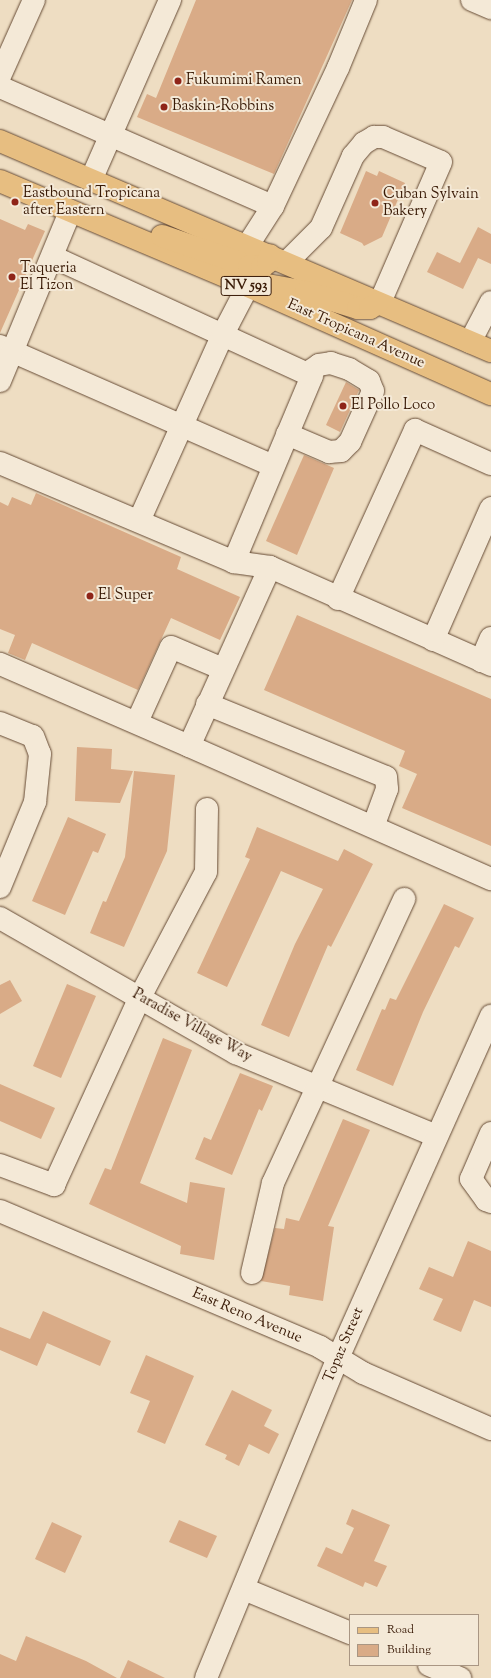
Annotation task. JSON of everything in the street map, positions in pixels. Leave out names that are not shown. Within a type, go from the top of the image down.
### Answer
[{"type":"main road","name":"NV 593","points":[[0,141],[248,245],[491,351]]},
{"type":"main road","name":"East Tropicana Avenue","points":[[0,181],[70,212],[95,220],[248,286],[491,394]]},
{"type":"main road","points":[[95,220],[161,236],[249,266],[262,267],[268,262],[278,258]]},
{"type":"main road","points":[[248,286],[276,285],[358,308],[370,308],[380,302]]},
{"type":"street","points":[[0,76],[34,0]]},
{"type":"street","points":[[91,180],[170,0]]},
{"type":"street","points":[[248,245],[273,206],[338,68],[366,0]]},
{"type":"street","points":[[472,0],[491,8]]},
{"type":"street","points":[[0,87],[273,206]]},
{"type":"street","points":[[278,258],[321,228],[353,156],[364,143],[374,137],[383,137],[441,162],[380,302]]},
{"type":"street","points":[[0,381],[6,349],[53,257],[70,212]]},
{"type":"street","points":[[53,257],[312,376],[234,562]]},
{"type":"street","points":[[139,521],[223,334],[248,286]]},
{"type":"street","points":[[470,342],[491,302]]},
{"type":"street","points":[[6,349],[273,466]]},
{"type":"street","points":[[287,434],[329,452],[341,451],[350,442],[373,391],[369,381],[349,369],[330,363],[319,364],[307,373]]},
{"type":"street","points":[[338,599],[415,430],[491,464]]},
{"type":"street","points":[[0,463],[234,562],[270,567],[338,599],[486,663],[491,638]]},
{"type":"street","points":[[433,640],[491,508]]},
{"type":"street","points":[[188,746],[270,567]]},
{"type":"street","points":[[137,722],[171,647],[223,669]]},
{"type":"street","points":[[0,664],[137,722],[188,746],[491,879]]},
{"type":"street","points":[[207,704],[386,777],[387,789],[372,826]]},
{"type":"street","points":[[0,723],[32,736],[40,754],[35,802],[0,887]]},
{"type":"street","points":[[0,1165],[54,1185],[140,997],[206,872],[207,809]]},
{"type":"street","points":[[252,1273],[273,1183],[404,899]]},
{"type":"street","name":"Paradise Village Way","points":[[0,918],[236,1052],[436,1136]]},
{"type":"street","name":"Topaz Street","points":[[206,1678],[338,1358],[436,1136],[491,1016]]},
{"type":"street","points":[[491,1133],[471,1179],[486,1200],[491,1202]]},
{"type":"street","name":"East Reno Avenue","points":[[0,1210],[320,1347],[363,1373],[491,1428]]},
{"type":"street","points":[[244,1589],[349,1633]]},
{"type":"street","points":[[431,1666],[460,1678]]},
{"type":"building","points":[[196,0],[352,0],[274,174],[137,117],[147,94],[156,98]]},
{"type":"building","name":"Cuban Sylvain Bakery","points":[[366,171],[377,176],[379,171],[405,183],[382,237],[364,246],[362,243],[340,233]]},
{"type":"building","name":"Taqueria El Tizon","points":[[0,219],[25,230],[28,224],[45,231],[0,333]]},
{"type":"building","points":[[478,227],[491,234],[491,264],[478,258],[463,289],[427,272],[437,252],[460,263]]},
{"type":"building","name":"El Pollo Loco","points":[[346,382],[359,390],[340,432],[326,425]]},
{"type":"building","points":[[304,455],[334,468],[297,555],[266,541]]},
{"type":"building","name":"El Super","points":[[36,493],[181,557],[177,569],[240,597],[220,640],[171,618],[138,690],[32,643],[25,660],[8,653],[15,635],[0,629],[0,502],[8,506],[12,497],[31,505]]},
{"type":"building","points":[[297,615],[491,699],[491,846],[402,808],[417,774],[399,766],[405,751],[264,690]]},
{"type":"building","points":[[77,747],[112,749],[111,769],[133,771],[120,803],[75,801]]},
{"type":"building","points":[[134,771],[175,775],[167,851],[124,947],[90,933],[103,901],[106,902],[125,857]]},
{"type":"building","points":[[68,817],[106,834],[98,853],[93,851],[65,915],[32,901]]},
{"type":"building","points":[[257,827],[338,861],[344,849],[373,864],[331,947],[328,945],[289,1037],[261,1025],[295,944],[323,889],[281,871],[227,987],[197,973],[250,859],[245,857]]},
{"type":"building","points":[[444,904],[474,918],[459,948],[455,946],[423,1012],[393,1086],[356,1070],[382,1009],[385,1010],[390,998],[396,1000]]},
{"type":"building","points":[[10,980],[22,1001],[0,1014],[0,985]]},
{"type":"building","points":[[67,984],[96,996],[61,1078],[33,1066]]},
{"type":"building","points":[[163,1038],[192,1050],[140,1183],[187,1203],[190,1182],[225,1188],[214,1260],[180,1254],[181,1246],[89,1204],[105,1168],[111,1170]]},
{"type":"building","points":[[240,1073],[273,1086],[262,1111],[259,1109],[232,1175],[195,1159],[204,1137],[211,1140]]},
{"type":"building","points":[[0,1084],[55,1108],[41,1139],[0,1121]]},
{"type":"building","points":[[343,1119],[370,1130],[328,1226],[334,1227],[323,1301],[289,1295],[290,1286],[261,1281],[275,1228],[284,1229],[286,1218],[299,1221]]},
{"type":"building","points":[[468,1241],[491,1251],[491,1307],[474,1300],[461,1332],[433,1320],[443,1299],[419,1289],[429,1267],[453,1277]]},
{"type":"building","points":[[43,1311],[111,1341],[100,1366],[47,1343],[37,1366],[0,1350],[0,1327],[30,1339]]},
{"type":"building","points":[[146,1355],[194,1376],[165,1444],[137,1432],[150,1401],[130,1393]]},
{"type":"building","points":[[232,1390],[272,1410],[264,1426],[279,1434],[269,1454],[249,1444],[239,1466],[225,1459],[227,1455],[205,1445]]},
{"type":"building","points":[[352,1509],[390,1525],[374,1561],[387,1566],[377,1587],[365,1582],[363,1587],[317,1566],[326,1547],[342,1554],[354,1528],[346,1524]]},
{"type":"building","points":[[179,1520],[217,1536],[207,1558],[169,1542]]},
{"type":"building","points":[[52,1522],[82,1536],[65,1573],[35,1559]]},
{"type":"building","points":[[26,1636],[86,1661],[117,1678],[0,1678],[0,1654],[16,1661]]},
{"type":"building","points":[[128,1660],[165,1678],[120,1678]]},
{"type":"place","name":"Fukumimi Ramen","points":[[178,81]]},
{"type":"place","name":"Baskin-Robbins","points":[[164,107]]},
{"type":"place","name":"Eastbound Tropicana after Eastern","points":[[15,202]]},
{"type":"place","name":"Cuban Sylvain Bakery","points":[[375,203]]},
{"type":"place","name":"Taqueria El Tizon","points":[[12,277]]},
{"type":"place","name":"El Pollo Loco","points":[[343,406]]},
{"type":"place","name":"El Super","points":[[90,596]]}]
